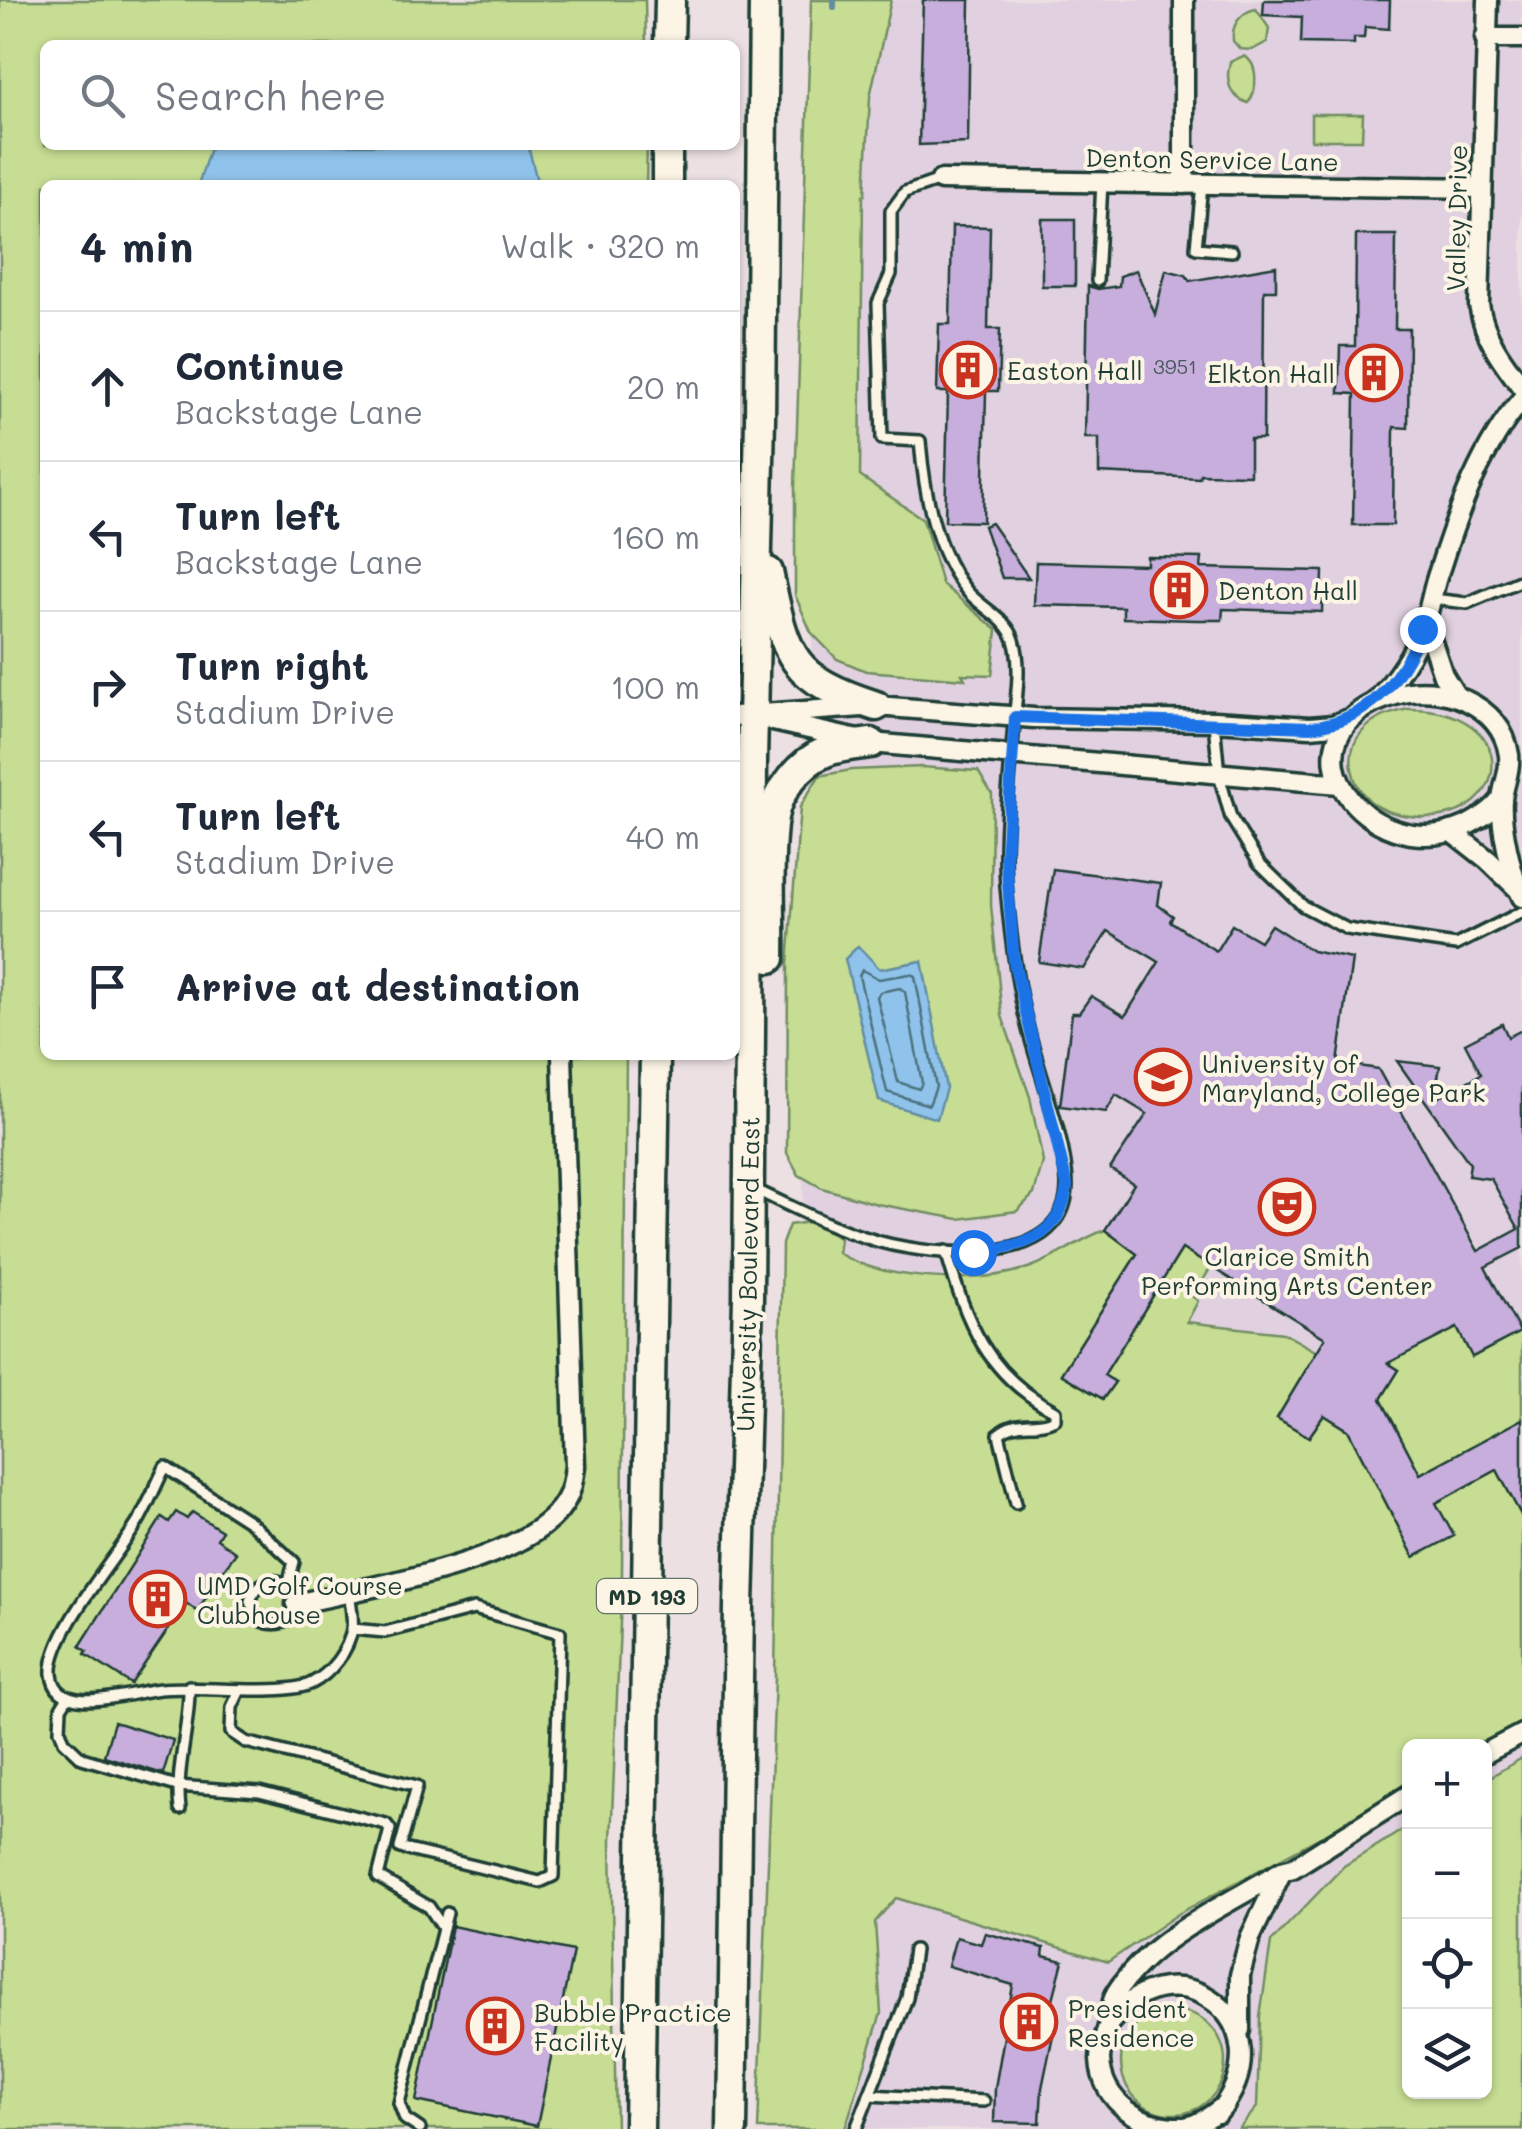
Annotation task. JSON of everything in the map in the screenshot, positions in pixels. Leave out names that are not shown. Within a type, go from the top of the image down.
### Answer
[{"type":"main road","points":[[669,40],[670,0]]},
{"type":"main road","name":"University Boulevard East","points":[[740,704],[758,507],[764,0]]},
{"type":"main road","points":[[667,150],[667,180]]},
{"type":"main road","points":[[758,507],[778,623],[791,656],[820,684],[876,706]]},
{"type":"main road","name":"University Boulevard East","points":[[732,2129],[751,1031],[740,741]]},
{"type":"main road","points":[[751,1031],[769,984],[773,814],[794,776],[815,757],[871,744]]},
{"type":"main road","name":"MD 193","points":[[639,2129],[655,1060]]},
{"type":"street","points":[[1184,0],[1193,184]]},
{"type":"street","name":"Valley Drive","points":[[1488,0],[1479,305],[1482,322],[1522,387]]},
{"type":"street","points":[[1485,38],[1522,38]]},
{"type":"street","name":"Denton Service Lane","points":[[941,180],[1482,188]]},
{"type":"street","points":[[1373,704],[1411,652],[1477,471],[1496,434],[1522,399]]},
{"type":"street","points":[[1425,621],[1443,675],[1456,696]]},
{"type":"street","points":[[1502,798],[1478,820],[1451,831],[1422,833],[1379,824],[1353,806],[1338,784],[1334,766],[1336,742],[1344,726],[1373,704],[1412,692],[1456,696],[1485,712],[1505,741],[1509,758],[1502,798],[1506,837],[1520,894]]},
{"type":"street","points":[[740,715],[876,706],[1015,717],[1310,727],[1354,717]]},
{"type":"street","points":[[740,715],[871,744],[1338,784]]},
{"type":"street","points":[[1451,831],[1482,855],[1520,894]]},
{"type":"street","points":[[296,1604],[462,1563],[515,1542],[550,1520],[572,1491],[575,1466],[562,1060]]},
{"type":"street","points":[[1492,1750],[1522,1734]]},
{"type":"street","points":[[1224,2105],[1208,2119],[1187,2127],[1165,2129],[1144,2126],[1126,2113],[1112,2099],[1100,2061],[1114,1997],[1135,1967],[1166,1942],[1402,1799]]},
{"type":"street","points":[[1205,2129],[1237,2086],[1242,2064],[1240,1975],[1250,1938],[1282,1871]]},
{"type":"street","points":[[1108,2025],[1123,2006],[1144,1992],[1168,1987],[1192,1990],[1214,2000],[1231,2018],[1240,2041]]},
{"type":"lane","points":[[748,1187],[867,1238],[946,1252],[1020,1245],[1046,1231],[1066,1198],[1065,1168],[1014,962],[1006,891],[1017,686],[1013,637],[969,594],[950,566],[923,478],[920,441],[882,439],[878,303],[890,274],[891,211],[904,192],[941,180]]},
{"type":"lane","points":[[1098,281],[1102,182]]},
{"type":"lane","points":[[1193,184],[1196,248],[1232,251]]},
{"type":"lane","points":[[1430,599],[1467,602],[1522,580]]},
{"type":"lane","points":[[1214,722],[1219,774],[1231,818],[1259,863],[1287,893],[1334,924],[1358,932],[1456,945],[1522,912]]},
{"type":"lane","points":[[946,1252],[964,1309],[995,1366],[1028,1397],[1055,1412],[1055,1420],[1043,1426],[1018,1423],[1000,1434],[1016,1503]]},
{"type":"lane","points":[[288,1586],[294,1562],[250,1522],[165,1467],[139,1520],[62,1640],[52,1672],[56,1686],[68,1697],[95,1700],[190,1686],[240,1690],[303,1687],[314,1683],[342,1656],[352,1628],[349,1591]]},
{"type":"lane","points":[[280,1581],[288,1586],[296,1604],[293,1613],[279,1624],[263,1623],[253,1614],[250,1601],[260,1584],[280,1581]]},
{"type":"lane","points":[[240,1690],[232,1707],[231,1732],[246,1742],[416,1786],[400,1848],[540,1882],[553,1876],[560,1633],[474,1609],[385,1632],[352,1628]]},
{"type":"lane","points":[[180,1809],[177,1786],[190,1715],[190,1686]]},
{"type":"lane","points":[[68,1697],[58,1719],[64,1741],[82,1758],[177,1786],[259,1792],[386,1824],[390,1829],[378,1877],[429,1906],[444,1928]]},
{"type":"lane","points":[[420,2129],[404,2118],[399,2103],[447,1914]]},
{"type":"lane","points":[[856,2129],[906,1998],[914,1950]]},
{"type":"lane","points":[[869,2095],[984,2101]]},
{"type":"shaded area","name":"University of Maryland, College Park","points":[[863,0],[1522,0],[1522,2129],[787,2129],[813,603]]},
{"type":"green space","points":[[0,0],[645,0],[646,40],[40,40],[40,150],[647,150],[646,180],[40,180],[40,1060],[626,1060],[622,1575],[611,1841],[616,2129],[0,2129]]},
{"type":"green space","points":[[811,0],[891,0],[870,97],[863,195],[860,476],[923,519],[942,584],[997,630],[992,675],[962,674],[965,679],[866,671],[837,659],[811,632],[795,595]]},
{"type":"green space","points":[[1256,9],[1269,28],[1267,42],[1252,50],[1240,49],[1233,41],[1235,25],[1241,16]]},
{"type":"green space","points":[[1243,56],[1252,64],[1255,77],[1248,103],[1236,97],[1228,81],[1230,62]]},
{"type":"green space","points":[[1311,114],[1363,114],[1362,140],[1311,140]]},
{"type":"green space","points":[[1408,709],[1445,714],[1471,726],[1487,744],[1492,764],[1488,784],[1474,802],[1451,813],[1420,817],[1387,811],[1363,794],[1352,768],[1356,741],[1377,720]]},
{"type":"green space","points":[[921,767],[978,771],[992,794],[991,905],[1002,1016],[1030,1097],[1043,1162],[1034,1194],[1017,1211],[959,1219],[877,1204],[822,1188],[799,1175],[787,1153],[788,964],[800,807],[819,776],[851,770]],"holes":[[[921,961],[879,1101],[880,969]]]},
{"type":"green space","points":[[809,1222],[830,1230],[840,1239],[838,1253],[880,1270],[958,1278],[1028,1268],[1105,1230],[1137,1254],[1061,1374],[1103,1399],[1114,1382],[1104,1375],[1182,1249],[1211,1267],[1193,1297],[1198,1301],[1187,1322],[1283,1333],[1317,1352],[1277,1418],[1309,1437],[1324,1415],[1348,1430],[1414,1556],[1436,1503],[1497,1470],[1515,1504],[1522,1501],[1522,1729],[1492,1742],[1492,1739],[1402,1739],[1402,1793],[1178,1914],[1108,1962],[896,1898],[875,1922],[881,2013],[845,2129],[758,2129],[775,1677],[782,1244],[789,1225]]},
{"type":"green space","points":[[1457,1328],[1473,1357],[1522,1331],[1522,1419],[1420,1474],[1381,1399],[1399,1370],[1388,1363]]},
{"type":"green space","points":[[1522,1758],[1522,2129],[1239,2129],[1257,2107],[1260,2017],[1271,1942],[1344,1866],[1402,1830],[1402,2099],[1492,2099],[1492,1776]]},
{"type":"green space","points":[[1173,2010],[1193,2014],[1210,2025],[1221,2042],[1225,2062],[1221,2082],[1210,2099],[1193,2110],[1173,2114],[1153,2110],[1136,2099],[1125,2082],[1121,2062],[1125,2042],[1136,2025],[1153,2014]]},
{"type":"water","points":[[209,150],[529,150],[537,180],[200,180]]},
{"type":"water","points":[[858,946],[880,969],[922,961],[946,1088],[937,1119],[879,1101],[845,959]]},
{"type":"building","points":[[923,0],[970,0],[968,143],[919,145]]},
{"type":"building","points":[[1264,0],[1390,0],[1389,29],[1365,27],[1364,38],[1354,38],[1354,44],[1301,43],[1302,17],[1263,15]]},
{"type":"building","points":[[1042,219],[1075,219],[1075,286],[1042,286]]},
{"type":"building","name":"Easton Hall","points":[[952,226],[990,227],[988,329],[1000,329],[998,391],[986,391],[983,522],[945,521],[948,392],[937,392],[939,324],[950,324]]},
{"type":"building","name":"Elkton Hall","points":[[1356,235],[1396,235],[1395,329],[1409,329],[1408,428],[1394,427],[1393,525],[1353,525],[1355,394],[1339,393],[1339,382],[1340,346],[1355,346]]},
{"type":"building","points":[[1276,266],[1276,290],[1264,290],[1263,439],[1250,439],[1250,475],[1200,474],[1199,478],[1099,473],[1099,438],[1085,438],[1088,286],[1119,286],[1120,276],[1136,270],[1155,314],[1166,270],[1186,275],[1190,281]]},
{"type":"building","points":[[991,523],[1029,578],[1002,578],[984,526]]},
{"type":"building","name":"Denton Hall","points":[[1147,557],[1202,558],[1201,568],[1323,571],[1322,612],[1223,609],[1222,620],[1196,620],[1123,618],[1123,607],[1034,605],[1036,562],[1147,565]]},
{"type":"building","name":"Clarice Smith Performing Arts Center","points":[[1053,869],[1161,883],[1158,905],[1173,916],[1170,921],[1216,951],[1232,925],[1260,941],[1271,925],[1312,951],[1352,959],[1338,1063],[1378,1069],[1478,1251],[1519,1229],[1491,1179],[1468,1176],[1470,1164],[1397,1061],[1440,1066],[1434,1100],[1481,1074],[1465,1043],[1502,1024],[1508,1037],[1522,1030],[1522,1248],[1485,1267],[1520,1332],[1472,1357],[1457,1328],[1388,1363],[1399,1370],[1381,1399],[1420,1474],[1522,1419],[1522,1517],[1497,1470],[1436,1503],[1454,1536],[1414,1557],[1348,1430],[1324,1415],[1309,1437],[1277,1418],[1325,1338],[1182,1249],[1104,1375],[1115,1382],[1103,1399],[1061,1374],[1137,1254],[1105,1230],[1134,1184],[1110,1169],[1147,1114],[1116,1095],[1106,1112],[1060,1106],[1072,1013],[1079,1013],[1091,996],[1125,1016],[1159,962],[1108,931],[1084,969],[1039,962]]},
{"type":"building","name":"UMD Golf Course Clubhouse","points":[[176,1512],[187,1519],[192,1512],[222,1531],[217,1539],[236,1553],[197,1611],[186,1603],[131,1684],[85,1654],[87,1651],[80,1646],[162,1517],[169,1522]]},
{"type":"building","points":[[114,1722],[173,1740],[163,1774],[104,1756]]},
{"type":"building","name":"Bubble Practice Facility","points":[[452,1926],[573,1951],[537,2126],[416,2101]]},
{"type":"building","name":"President Residence","points":[[985,1933],[1044,1948],[1043,1956],[1063,1961],[1050,2011],[1053,2012],[1049,2032],[1053,2035],[1042,2088],[1040,2123],[994,2122],[995,2088],[1013,1985],[948,1966],[956,1937],[981,1944]]},
{"type":"waterway","points":[[834,0],[834,7]]},
{"type":"place","name":"Easton Hall","points":[[968,370]]},
{"type":"place","name":"Elkton Hall","points":[[1374,373]]},
{"type":"place","name":"Denton Hall","points":[[1179,590]]},
{"type":"place","name":"University of Maryland, College Park","points":[[1163,1077]]},
{"type":"place","name":"Clarice Smith Performing Arts Center","points":[[1287,1207]]},
{"type":"place","name":"UMD Golf Course Clubhouse","points":[[158,1599]]},
{"type":"place","name":"President Residence","points":[[1029,2022]]},
{"type":"place","name":"Bubble Practice Facility","points":[[495,2026]]},
{"type":"route","points":[[973,1252],[1004,1250],[1037,1237],[1056,1220],[1066,1198],[1065,1168],[1014,962],[1006,891],[1015,717],[1310,727],[1334,724],[1354,717],[1380,697],[1399,672],[1422,629]]}]
